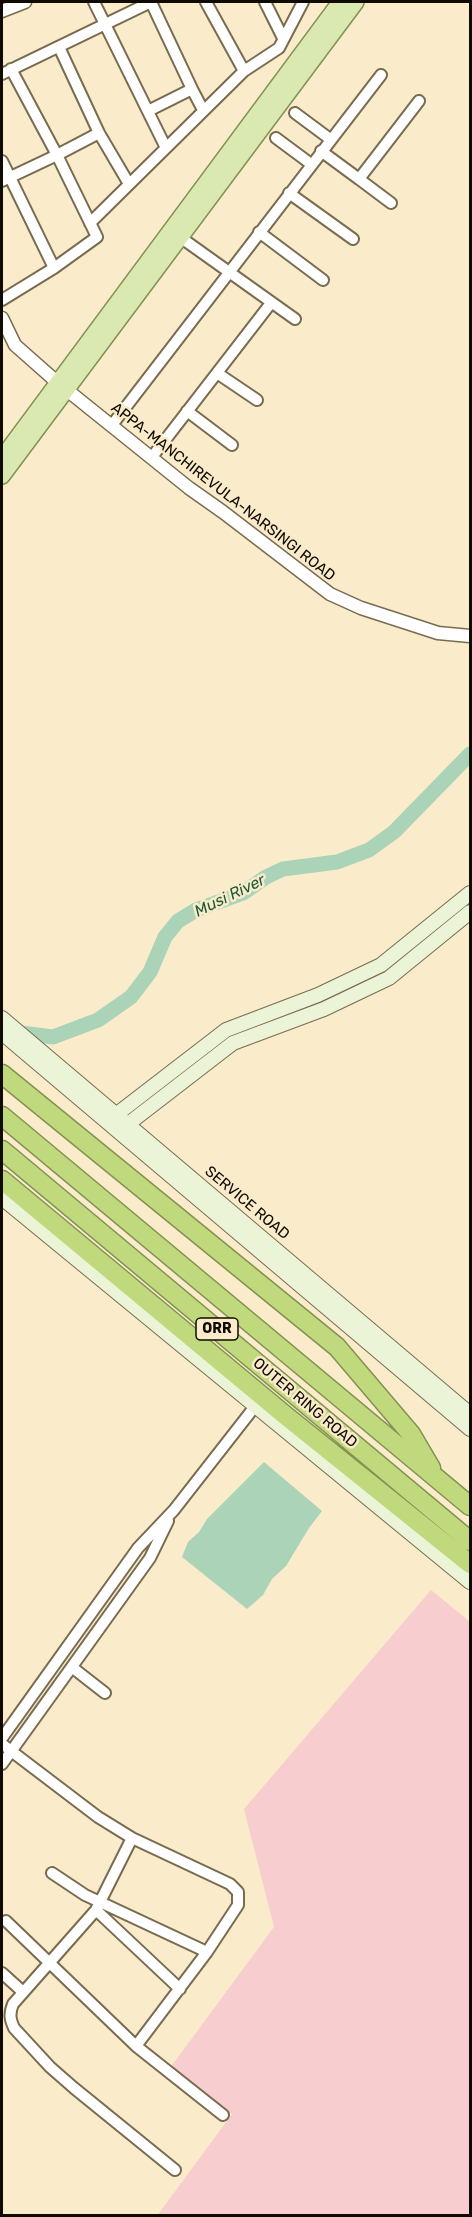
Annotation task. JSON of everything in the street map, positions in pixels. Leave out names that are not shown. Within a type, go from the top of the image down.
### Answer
[{"type":"highway","points":[[2,1074],[337,1347],[411,1434],[436,1477]]},
{"type":"highway","name":"OUTER RING ROAD","points":[[2,1116],[471,1506]]},
{"type":"highway","name":"OUTER RING ROAD","points":[[4,1152],[471,1541]]},
{"type":"highway","points":[[2,1180],[286,1416],[471,1564]]},
{"type":"main road","points":[[2,458],[62,387],[180,237],[356,2]]},
{"type":"main road","points":[[2,476],[62,387],[335,4]]},
{"type":"main road","points":[[117,1114],[226,1030],[318,995],[381,965],[471,893]]},
{"type":"main road","points":[[128,1124],[233,1043],[324,1009],[389,978],[471,912]]},
{"type":"main road","name":"SERVICE ROAD","points":[[2,1018],[82,1093],[471,1429]]},
{"type":"main road","name":"SERVICE ROAD","points":[[2,1033],[82,1093],[117,1114],[471,1414]]},
{"type":"main road","points":[[2,1198],[471,1582]]},
{"type":"street","points":[[2,11],[25,2]]},
{"type":"street","points":[[94,2],[166,148]]},
{"type":"street","points":[[2,300],[54,268],[97,237],[57,155],[6,72],[151,2],[203,110]]},
{"type":"street","points":[[206,2],[244,71]]},
{"type":"street","points":[[265,2],[283,38]]},
{"type":"street","points":[[90,223],[244,71],[279,48],[303,2]]},
{"type":"street","points":[[58,47],[99,133],[129,184]]},
{"type":"street","points":[[112,425],[381,75]]},
{"type":"street","points":[[148,111],[192,89]]},
{"type":"street","points":[[359,179],[419,101]]},
{"type":"street","points":[[295,113],[330,139]]},
{"type":"street","points":[[6,179],[99,133]]},
{"type":"street","points":[[276,138],[311,164]]},
{"type":"street","points":[[321,151],[391,203]]},
{"type":"street","points":[[2,161],[6,179],[54,268]]},
{"type":"street","points":[[289,193],[354,239]]},
{"type":"street","points":[[259,232],[323,280]]},
{"type":"street","points":[[180,237],[295,319]]},
{"type":"street","points":[[152,457],[271,303]]},
{"type":"street","name":"APPA-MANCHIREVULA-NARSINGI ROAD","points":[[2,318],[15,345],[62,387],[189,488],[330,594],[361,608],[438,633],[471,636]]},
{"type":"street","points":[[217,373],[257,400]]},
{"type":"street","points":[[187,411],[232,445]]},
{"type":"street","points":[[2,1738],[138,1548],[174,1510],[256,1405]]},
{"type":"street","points":[[2,1764],[6,1748],[31,1724],[150,1558],[174,1510]]},
{"type":"street","points":[[87,1619],[100,1629]]},
{"type":"street","points":[[73,1668],[105,1693]]},
{"type":"street","points":[[18,1714],[31,1724]]},
{"type":"street","points":[[6,1748],[98,1817],[132,1838],[230,1884],[238,1892],[238,1905],[207,1952],[136,2046]]},
{"type":"street","points":[[132,1838],[98,1906],[13,2004],[10,2012],[11,2021],[14,2028],[50,2067],[175,2170]]},
{"type":"street","points":[[52,1873],[98,1906],[180,1989]]},
{"type":"street","points":[[98,1906],[207,1952]]},
{"type":"street","points":[[6,1921],[136,2046],[223,2115]]},
{"type":"street","points":[[2,1973],[23,1992]]},
{"type":"shaded area","points":[[264,1462],[322,1511],[286,1566],[272,1579],[263,1595],[247,1609],[182,1557],[188,1542],[199,1532],[207,1519]]},
{"type":"shaded area","points":[[431,1590],[470,1622],[470,2215],[157,2216],[232,2114],[170,2068],[274,1927],[244,1809]]},
{"type":"waterway","name":"Musi River","points":[[13,1032],[53,1037],[98,1020],[131,997],[150,972],[165,937],[178,921],[196,910],[243,893],[266,877],[283,869],[337,862],[369,850],[394,832],[470,754]]}]
